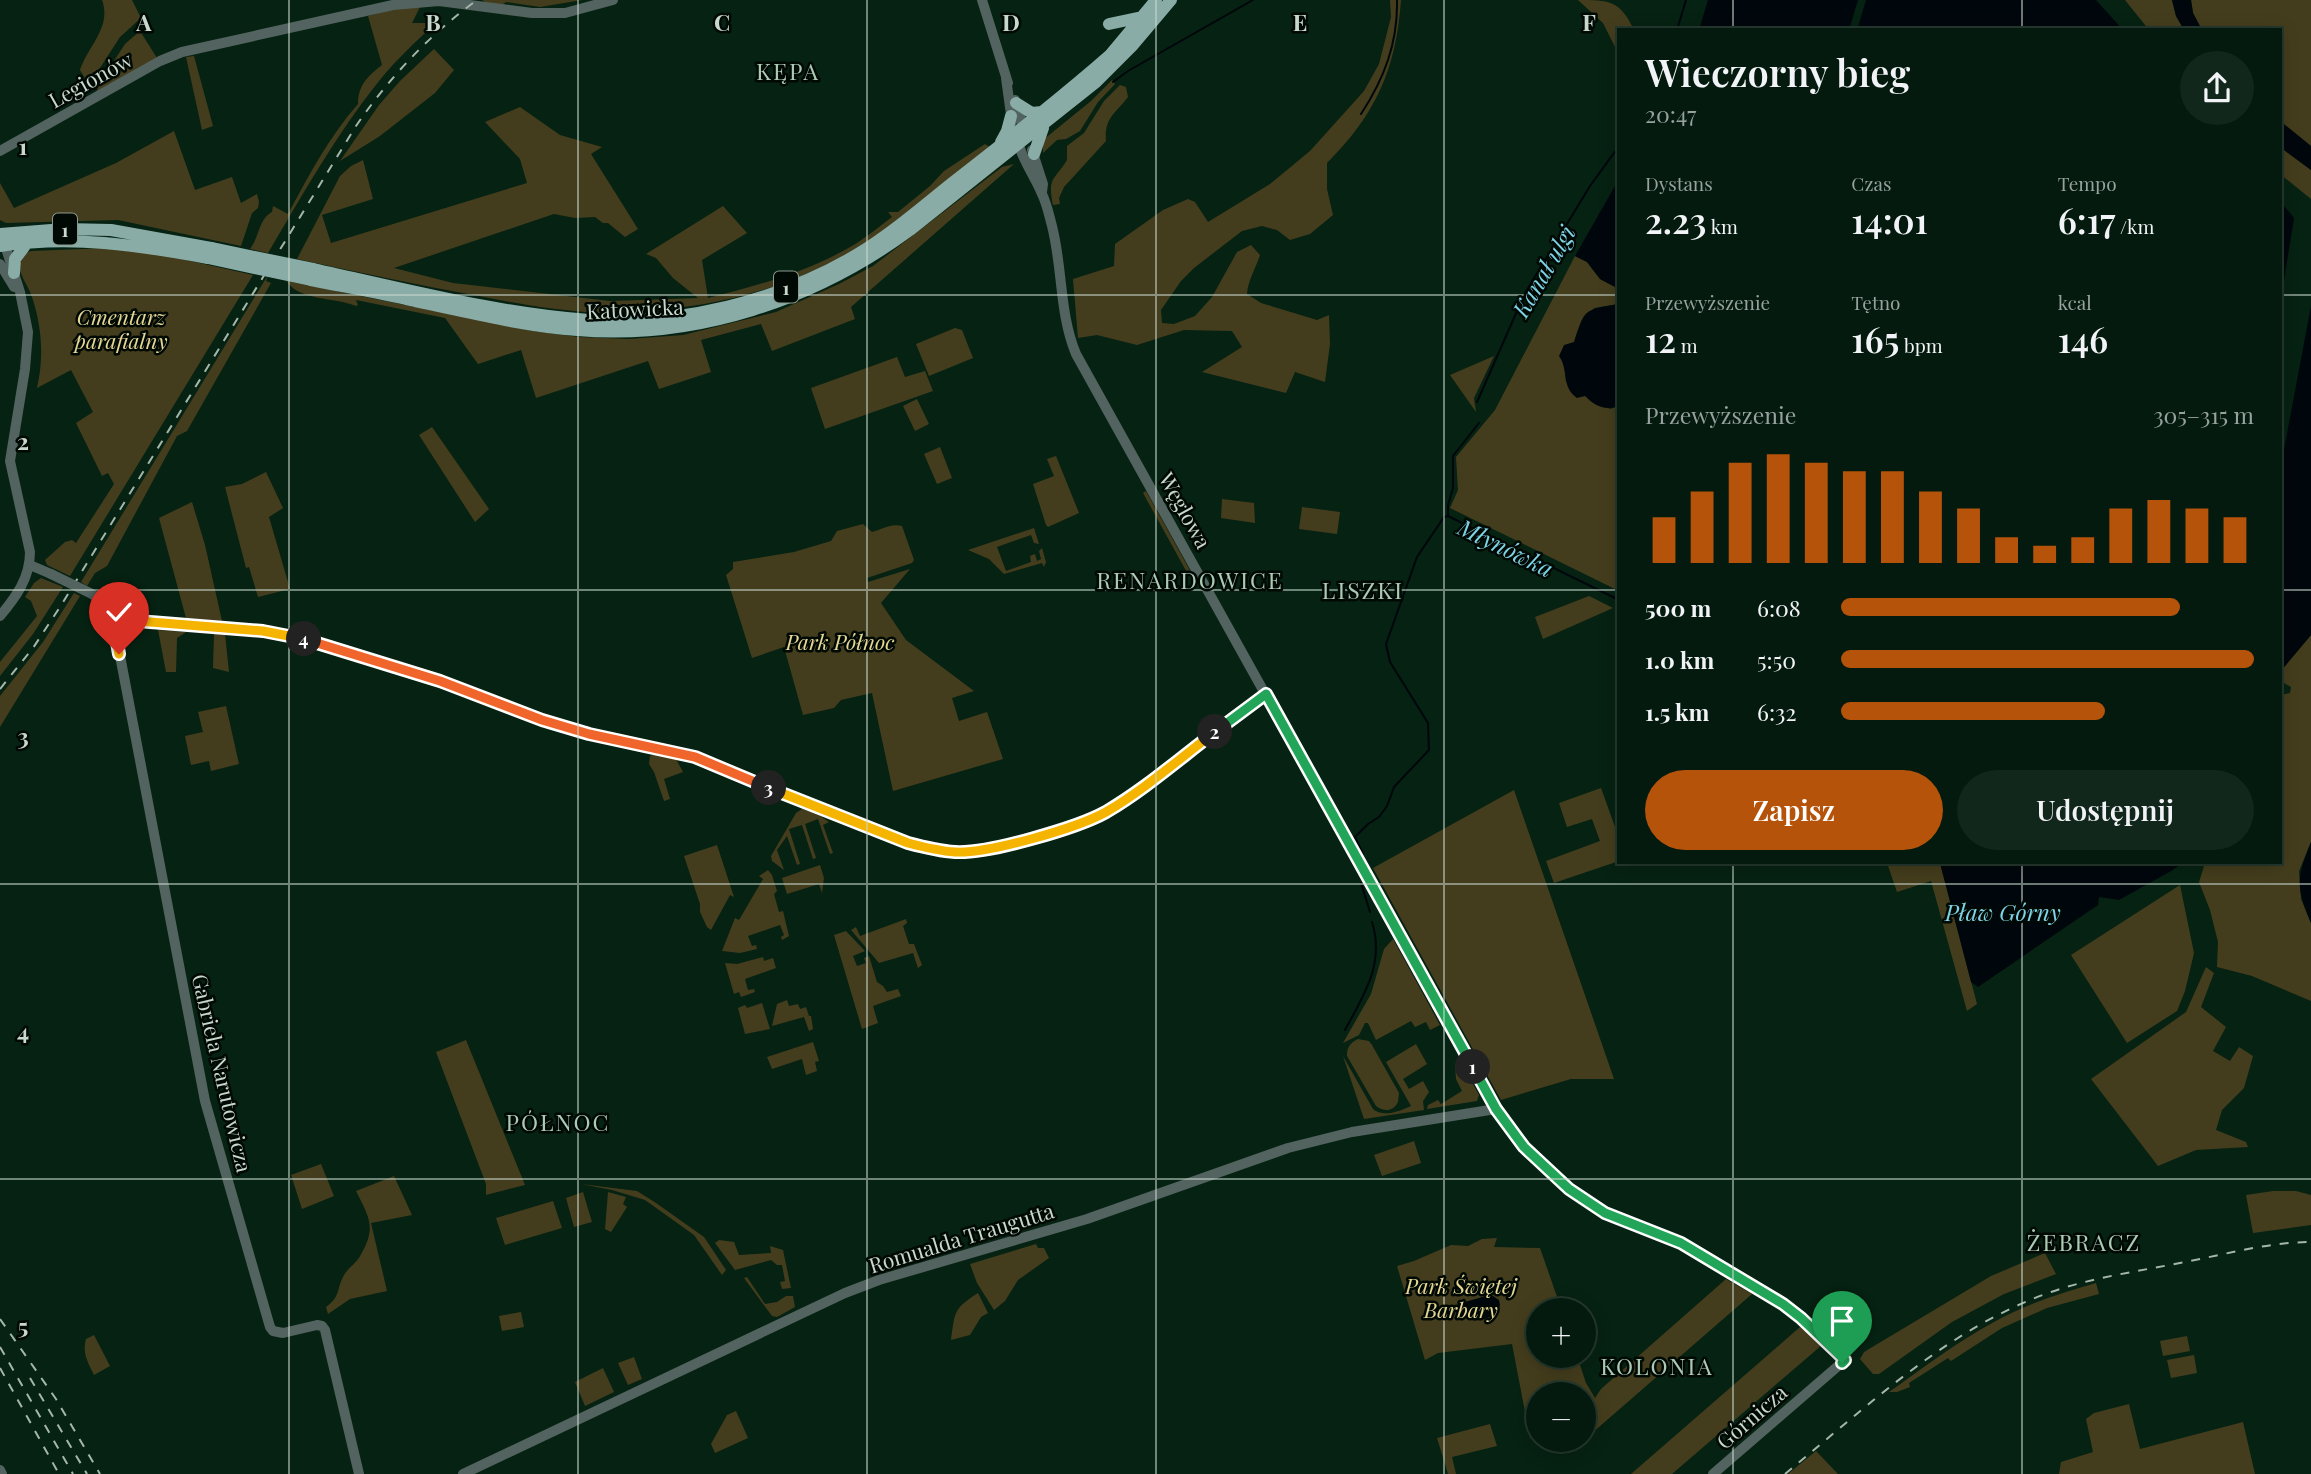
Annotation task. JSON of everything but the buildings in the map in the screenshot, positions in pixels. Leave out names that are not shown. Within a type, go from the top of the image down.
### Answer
[{"type":"main road","name":"Katowicka","points":[[1043,119],[1110,55],[1156,0]]},
{"type":"main road","name":"Katowicka","points":[[312,274],[467,312],[550,327],[609,331],[688,325],[730,317],[769,305],[848,271],[910,230],[1021,136],[1117,62],[1171,0]]},
{"type":"main road","points":[[1108,24],[1143,17]]},
{"type":"main road","points":[[1016,103],[1043,119],[1034,154]]},
{"type":"main road","points":[[997,148],[1007,131],[1010,116]]},
{"type":"main road","name":"Katowicka","points":[[1,238],[64,229],[111,230],[145,235],[210,253],[312,274],[546,315],[590,320],[646,319],[682,315],[744,302],[826,270],[858,254],[896,228],[997,148],[1021,136]]},
{"type":"main road","name":"Katowicka","points":[[1,238],[27,243],[119,243],[210,253]]},
{"type":"main road","points":[[14,273],[15,259],[27,243]]},
{"type":"street","name":"Legionów","points":[[0,151],[160,61],[182,52],[415,2],[446,2],[532,13],[565,13],[614,0]]},
{"type":"street","name":"Węglowa","points":[[982,0],[1016,103],[1023,160],[1042,193],[1057,247],[1067,333],[1076,354],[1496,1109],[1524,1147],[1569,1189],[1605,1213],[1681,1243],[1783,1304],[1845,1360]]},
{"type":"street","name":"Węglowa","points":[[1006,78],[1010,116],[1034,154],[1043,184],[1042,193]]},
{"type":"street","points":[[0,616],[19,592],[30,565],[30,552],[10,461],[28,332],[14,273],[1,238]]},
{"type":"street","points":[[0,264],[24,309]]},
{"type":"street","points":[[30,565],[92,594],[102,601],[113,619],[263,631],[317,643],[440,681],[542,720],[589,734],[695,757],[887,836],[929,849],[956,853],[981,852],[1093,818],[1148,783],[1266,694]]},
{"type":"street","name":"Gabriela Narutowicza","points":[[113,619],[205,1101],[238,1219],[273,1331],[283,1333],[317,1325],[325,1330],[359,1474]]},
{"type":"street","name":"Romualda Traugutta","points":[[463,1474],[835,1298],[879,1280],[1075,1223],[1288,1148],[1352,1132],[1496,1109]]},
{"type":"street","name":"Górnicza","points":[[1713,1474],[1845,1360]]},
{"type":"green space","points":[[102,0],[132,0],[141,18],[120,37],[89,85],[80,70],[102,28]]},
{"type":"green space","points":[[582,0],[540,7],[506,2],[501,6],[482,1]]},
{"type":"green space","points":[[1390,0],[1401,0],[1388,69],[1371,108],[1359,127],[1327,163],[1327,189],[1333,215],[1310,234],[1290,240],[1277,230],[1262,226],[1242,231],[1194,268],[1181,281],[1161,310],[1162,323],[1174,324],[1195,316],[1212,297],[1237,252],[1251,245],[1260,255],[1247,294],[1261,303],[1317,320],[1329,315],[1330,344],[1325,382],[1295,372],[1286,393],[1202,372],[1242,347],[1232,331],[1184,330],[1137,345],[1097,335],[1078,338],[1073,279],[1114,266],[1115,244],[1163,210],[1188,199],[1195,202],[1208,222],[1270,184],[1310,151],[1364,91],[1379,64],[1391,17]]},
{"type":"green space","points":[[1578,0],[1606,2],[1624,13],[1633,28],[1617,28],[1617,53],[1603,23]]},
{"type":"green space","points":[[2125,0],[2172,0],[2183,28],[2147,28]]},
{"type":"green space","points":[[2191,0],[2311,0],[2311,146],[2282,123],[2282,28],[2201,28],[2193,13]]},
{"type":"green space","points":[[421,5],[412,23],[436,23],[392,66],[364,101],[321,164],[268,253],[250,249],[273,206],[288,214],[329,143],[358,104],[365,82],[382,65],[368,16]]},
{"type":"green space","points":[[140,31],[157,58],[97,92],[98,85],[125,44]]},
{"type":"green space","points":[[434,49],[454,70],[435,93],[380,136],[340,161],[379,105]]},
{"type":"green space","points":[[194,56],[213,126],[202,130],[186,57]]},
{"type":"green space","points":[[1112,80],[1115,84],[1098,102],[1080,131],[1066,139],[1057,140],[1043,153],[1043,140]]},
{"type":"green space","points":[[1120,85],[1126,87],[1128,97],[1109,121],[1106,141],[1064,187],[1059,198],[1060,204],[1053,205],[1052,184],[1067,160],[1067,146],[1084,133],[1104,101]]},
{"type":"green space","points":[[520,107],[560,135],[602,147],[591,154],[638,229],[625,237],[608,223],[595,217],[575,218],[554,214],[394,268],[453,283],[610,301],[698,298],[673,278],[656,258],[646,254],[723,206],[747,233],[702,260],[708,298],[785,276],[840,253],[892,217],[888,212],[898,212],[944,171],[985,144],[990,147],[899,219],[841,257],[769,288],[694,306],[605,313],[554,309],[297,259],[340,176],[363,160],[373,199],[322,215],[331,243],[527,183],[520,159],[485,122]]},
{"type":"green space","points":[[174,131],[195,190],[232,177],[241,203],[257,194],[258,208],[252,213],[241,246],[118,220],[6,223],[0,220],[0,183],[14,208],[116,163]]},
{"type":"green space","points":[[2282,148],[2311,170],[2311,199],[2282,176]]},
{"type":"green space","points":[[1014,164],[851,307],[855,319],[772,351],[761,324],[701,340],[711,372],[659,389],[648,361],[536,398],[521,350],[478,364],[445,318],[356,300],[356,306],[318,298],[299,292],[287,281],[533,331],[579,337],[629,339],[683,335],[776,312],[839,284],[873,266],[1002,167]]},
{"type":"green space","name":"Cmentarz parafialny","points":[[108,248],[164,255],[253,275],[70,576],[47,565],[45,560],[65,542],[72,540],[76,543],[114,484],[108,473],[102,476],[76,423],[93,412],[71,370],[37,388],[41,365],[40,331],[19,261],[31,251]]},
{"type":"green space","points":[[1575,256],[1587,262],[1600,279],[1617,288],[1617,304],[1594,308],[1564,362],[1566,382],[1610,409],[1617,407],[1617,590],[1450,508],[1458,490],[1456,457],[1495,410]]},
{"type":"green space","points":[[268,275],[266,281],[271,283],[187,431],[177,436],[107,566],[95,573],[87,586],[81,582]]},
{"type":"green space","points":[[955,328],[962,330],[973,358],[929,376],[916,344]]},
{"type":"green space","points":[[1494,356],[1474,398],[1476,412],[1450,375]]},
{"type":"green space","points":[[897,357],[905,377],[925,371],[933,391],[825,429],[811,388]]},
{"type":"green space","points":[[917,399],[929,424],[915,431],[903,406]]},
{"type":"green space","points":[[432,427],[489,509],[475,522],[419,435]]},
{"type":"green space","points":[[940,447],[952,478],[937,484],[924,454]]},
{"type":"green space","points":[[1056,456],[1079,513],[1048,527],[1033,484],[1054,476],[1047,459]]},
{"type":"green space","points":[[266,472],[283,508],[269,517],[290,589],[258,597],[249,567],[246,568],[225,487],[242,484]]},
{"type":"green space","points":[[1146,491],[1198,585],[1195,587],[1143,493]]},
{"type":"green space","points":[[1222,499],[1254,503],[1255,523],[1221,518]]},
{"type":"green space","points":[[192,502],[222,621],[186,618],[159,518]]},
{"type":"green space","points":[[1302,507],[1340,512],[1337,534],[1299,529]]},
{"type":"green space","name":"Park Północ","points":[[863,524],[872,532],[891,526],[902,526],[914,560],[867,578],[868,582],[910,569],[881,603],[906,640],[974,691],[952,698],[959,721],[987,712],[1003,759],[893,791],[872,693],[841,700],[834,708],[803,715],[784,647],[752,658],[726,575],[733,569],[733,562],[794,552],[831,541],[837,531]]},
{"type":"green space","points":[[1034,528],[1039,544],[1034,543],[1031,535],[997,547],[1006,571],[1031,562],[1030,556],[1035,554],[1037,561],[1041,559],[1039,551],[1042,548],[1046,562],[1044,567],[1042,563],[1004,574],[989,559],[968,550]]},
{"type":"green space","points":[[41,578],[63,587],[33,634],[0,676],[0,662],[37,616],[31,601],[25,597],[34,583]]},
{"type":"green space","points":[[74,593],[80,596],[0,727],[0,696],[43,642]]},
{"type":"green space","points":[[1589,596],[1613,608],[1543,639],[1535,617]]},
{"type":"green space","points":[[158,630],[186,632],[177,638],[176,672],[166,672]]},
{"type":"green space","points":[[214,634],[225,634],[229,672],[213,668]]},
{"type":"green space","points":[[2311,635],[2311,842],[2299,871],[2301,899],[2311,923],[2311,1001],[2252,976],[2217,967],[2218,942],[2199,882],[2205,864],[2282,864],[2282,695],[2290,693],[2291,687],[2282,682],[2282,670]]},
{"type":"green space","points":[[226,706],[239,764],[211,771],[209,761],[191,765],[185,736],[203,732],[198,712]]},
{"type":"green space","points":[[655,754],[676,759],[683,772],[664,779],[670,799],[664,801],[649,764],[650,756]]},
{"type":"green space","points":[[1601,788],[1617,832],[1617,862],[1554,883],[1546,861],[1600,841],[1592,819],[1567,827],[1559,803]]},
{"type":"green space","points":[[1514,790],[1614,1079],[1571,1079],[1501,1100],[1373,868]]},
{"type":"green space","points":[[802,809],[816,813],[829,822],[823,825],[833,853],[830,854],[818,819],[805,824],[816,858],[813,859],[802,825],[789,829],[800,864],[797,865],[787,836],[777,850],[784,870],[772,861],[771,856],[796,813]]},
{"type":"green space","points":[[717,845],[734,897],[730,895],[711,930],[700,912],[700,904],[684,856]]},
{"type":"green space","points":[[1887,864],[1940,864],[1977,1004],[1967,1011],[1931,881],[1897,892]]},
{"type":"green space","points":[[820,865],[824,878],[822,893],[819,884],[787,894],[782,878]]},
{"type":"green space","points":[[768,870],[772,875],[779,912],[783,911],[789,936],[782,940],[784,935],[780,925],[748,936],[752,946],[756,945],[757,949],[740,953],[722,951],[735,918],[739,920],[763,879],[759,876]]},
{"type":"green space","points":[[2180,885],[2194,953],[2185,991],[2177,1011],[2127,1043],[2071,955]]},
{"type":"green space","points":[[906,919],[907,923],[903,926],[909,944],[914,944],[922,965],[918,968],[913,953],[879,963],[851,930],[856,927],[860,936]]},
{"type":"green space","points":[[846,931],[865,951],[853,956],[857,966],[866,963],[864,958],[869,956],[877,982],[887,992],[898,989],[901,996],[873,1006],[878,1023],[862,1029],[834,935]]},
{"type":"green space","points":[[1393,939],[1440,1025],[1430,1030],[1426,1022],[1415,1027],[1411,1021],[1376,1040],[1368,1023],[1365,1023],[1359,1035],[1343,1043],[1371,994],[1384,949]]},
{"type":"green space","points":[[763,957],[764,961],[773,958],[776,968],[745,979],[748,990],[754,989],[755,992],[741,997],[739,992],[734,994],[725,963],[737,964]]},
{"type":"green space","points":[[2206,967],[2214,973],[2201,1007],[2226,1027],[2213,1051],[2230,1061],[2239,1047],[2253,1056],[2244,1088],[2222,1110],[2216,1130],[2246,1142],[2248,1147],[2196,1150],[2158,1166],[2091,1079],[2186,1012]]},
{"type":"green space","points":[[787,1000],[789,1006],[798,1004],[800,1009],[806,1007],[813,1029],[809,1031],[804,1017],[772,1026],[777,1004]]},
{"type":"green space","points":[[762,1003],[770,1029],[745,1034],[738,1008]]},
{"type":"green space","points":[[1358,1039],[1369,1041],[1399,1093],[1398,1102],[1391,1109],[1385,1110],[1376,1106],[1347,1056],[1350,1046]]},
{"type":"green space","points":[[466,1040],[525,1185],[486,1195],[486,1184],[436,1052]]},
{"type":"green space","points":[[813,1042],[819,1061],[815,1062],[817,1071],[806,1075],[802,1059],[772,1069],[767,1057]]},
{"type":"green space","points":[[1416,1044],[1427,1064],[1403,1079],[1409,1089],[1423,1081],[1429,1092],[1423,1101],[1424,1110],[1364,1119],[1343,1056],[1373,1109],[1377,1112],[1392,1113],[1411,1106],[1386,1062]]},
{"type":"green space","points":[[1460,1061],[1479,1095],[1477,1101],[1427,1109],[1428,1105],[1438,1100],[1441,1104],[1462,1091],[1456,1079],[1455,1064]]},
{"type":"green space","points":[[1414,1141],[1421,1163],[1382,1176],[1374,1155]]},
{"type":"green space","points":[[321,1164],[334,1196],[302,1209],[291,1175]]},
{"type":"green space","points":[[394,1176],[412,1215],[371,1223],[387,1291],[350,1299],[328,1314],[326,1307],[336,1296],[347,1270],[365,1248],[370,1231],[368,1217],[356,1191]]},
{"type":"green space","points":[[581,1184],[637,1191],[704,1237],[726,1270],[722,1275],[694,1235],[645,1200]]},
{"type":"green space","points":[[2296,1191],[2311,1195],[2311,1225],[2253,1233],[2246,1195]]},
{"type":"green space","points":[[583,1192],[592,1222],[574,1227],[566,1198]]},
{"type":"green space","points":[[608,1192],[626,1197],[623,1204],[627,1207],[611,1232],[605,1229]]},
{"type":"green space","points":[[553,1201],[562,1228],[505,1245],[496,1218]]},
{"type":"green space","name":"Park Świętej Barbary","points":[[1497,1238],[1494,1247],[1540,1248],[1557,1298],[1526,1298],[1526,1368],[1581,1368],[1586,1382],[1526,1382],[1526,1417],[1512,1344],[1438,1353],[1425,1360],[1397,1266],[1451,1245],[1468,1246],[1482,1239]]},
{"type":"green space","points":[[719,1240],[734,1242],[739,1255],[771,1253],[770,1246],[783,1250],[791,1288],[782,1289],[780,1282],[785,1281],[782,1265],[771,1260],[735,1270],[715,1243]]},
{"type":"green space","points":[[1036,1244],[1038,1248],[1044,1248],[1049,1258],[1018,1280],[1005,1301],[994,1310],[977,1283],[970,1264]]},
{"type":"green space","points":[[2045,1253],[2056,1274],[2004,1294],[1952,1322],[1879,1374],[1873,1374],[1860,1359],[1864,1352],[1991,1276]]},
{"type":"green space","points":[[747,1277],[765,1304],[793,1296],[795,1307],[777,1317],[772,1316],[744,1278]]},
{"type":"green space","name":"Park Świętej Barbary","points":[[1726,1279],[1752,1294],[1596,1430],[1596,1396],[1601,1389]]},
{"type":"green space","points":[[2096,1283],[2099,1294],[2047,1308],[2002,1328],[1951,1361],[1948,1358],[1909,1383],[1910,1387],[1889,1392],[1953,1347],[2006,1316]]},
{"type":"green space","points":[[978,1293],[988,1313],[981,1317],[970,1335],[951,1340],[957,1312]]},
{"type":"green space","points":[[521,1312],[524,1327],[502,1331],[499,1316]]},
{"type":"green space","points":[[1800,1327],[1822,1345],[1672,1474],[1631,1474]]},
{"type":"green space","points":[[94,1335],[110,1366],[94,1375],[85,1349],[86,1339]]},
{"type":"green space","points":[[2187,1336],[2190,1351],[2163,1356],[2160,1341]]},
{"type":"green space","points":[[2194,1355],[2197,1373],[2171,1378],[2167,1360]]},
{"type":"green space","points":[[634,1357],[642,1379],[628,1385],[618,1363]]},
{"type":"green space","points":[[603,1368],[614,1392],[585,1406],[575,1382]]},
{"type":"green space","points":[[2129,1404],[2140,1449],[2243,1422],[2255,1474],[2059,1474],[2061,1462],[2093,1452],[2086,1419],[2094,1413]]},
{"type":"green space","points":[[736,1411],[748,1438],[715,1453],[711,1444],[727,1415]]},
{"type":"green space","points":[[1490,1424],[1497,1446],[1452,1457],[1456,1474],[1448,1474],[1437,1438]]},
{"type":"green space","points":[[1816,1451],[1838,1474],[1788,1474]]},
{"type":"water","points":[[1708,0],[1858,0],[1850,28],[1700,28]]},
{"type":"water","points":[[1866,0],[2096,0],[2121,28],[1858,28]]},
{"type":"water","points":[[2172,0],[2191,0],[2193,13],[2201,28],[2183,28]]},
{"type":"water","points":[[2282,123],[2311,146],[2311,170],[2282,148]]},
{"type":"water","points":[[1617,182],[1617,288],[1600,279],[1587,262],[1575,256]]},
{"type":"water","points":[[2282,203],[2294,218],[2282,293]]},
{"type":"water","points":[[1617,304],[1617,406],[1614,407],[1604,408],[1585,396],[1577,398],[1572,394],[1559,356],[1564,345],[1574,342],[1588,312]]},
{"type":"water","points":[[2311,306],[2311,635],[2282,670],[2282,460]]},
{"type":"water","points":[[2311,842],[2311,923],[2300,891],[2300,874]]},
{"type":"water","name":"Pław Górny","points":[[1940,864],[2182,864],[2119,900],[2099,897],[2098,905],[1978,987],[1971,982]]},
{"type":"water","points":[[1486,1296],[1499,1300],[1497,1313],[1479,1320],[1464,1316],[1461,1303]]},
{"type":"waterway","points":[[1113,82],[1253,0]]},
{"type":"waterway","points":[[1361,114],[1388,60],[1395,31],[1397,0]]},
{"type":"waterway","name":"Kanał ulgi","points":[[1678,28],[1686,0]]},
{"type":"waterway","name":"Kanał ulgi","points":[[1477,402],[1525,293],[1590,186],[1617,149]]},
{"type":"waterway","name":"Kanał ulgi","points":[[1448,515],[1453,488],[1453,456],[1479,423]]},
{"type":"waterway","name":"Młynówka","points":[[1363,854],[1355,837],[1379,817],[1387,806],[1394,787],[1429,750],[1428,723],[1390,662],[1386,644],[1417,557],[1444,517],[1448,516],[1617,599]]},
{"type":"waterway","name":"Młynówka","points":[[1361,883],[1370,912]]},
{"type":"waterway","name":"Młynówka","points":[[1345,1030],[1365,991],[1374,965],[1376,951],[1372,922]]},
{"type":"railway","points":[[0,689],[33,648],[60,607],[356,126],[411,58],[477,0]]},
{"type":"railway","points":[[1785,1474],[1910,1371],[1943,1347],[2013,1307],[2051,1292],[2100,1278],[2264,1246],[2311,1242]]},
{"type":"railway","points":[[0,1319],[56,1399],[100,1474]]},
{"type":"railway","points":[[0,1347],[73,1474]]},
{"type":"railway","points":[[0,1368],[59,1474]]},
{"type":"railway","points":[[30,1378],[87,1474]]},
{"type":"district","name":"KĘPA","points":[[788,70]]},
{"type":"district","name":"RENARDOWICE","points":[[1190,579]]},
{"type":"district","name":"LISZKI","points":[[1363,589]]},
{"type":"district","name":"PÓŁNOC","points":[[558,1121]]},
{"type":"district","name":"ŻEBRACZ","points":[[2084,1241]]},
{"type":"district","name":"KOLONIA","points":[[1657,1365]]},
{"type":"route","points":[[119,654],[113,619],[287,635],[440,681],[542,720],[589,734],[695,757],[887,836],[929,849],[956,853],[981,852],[1047,834],[1107,811],[1266,694],[1496,1109],[1524,1147],[1548,1172],[1595,1207],[1681,1243],[1783,1304],[1845,1360],[1842,1363]]}]
